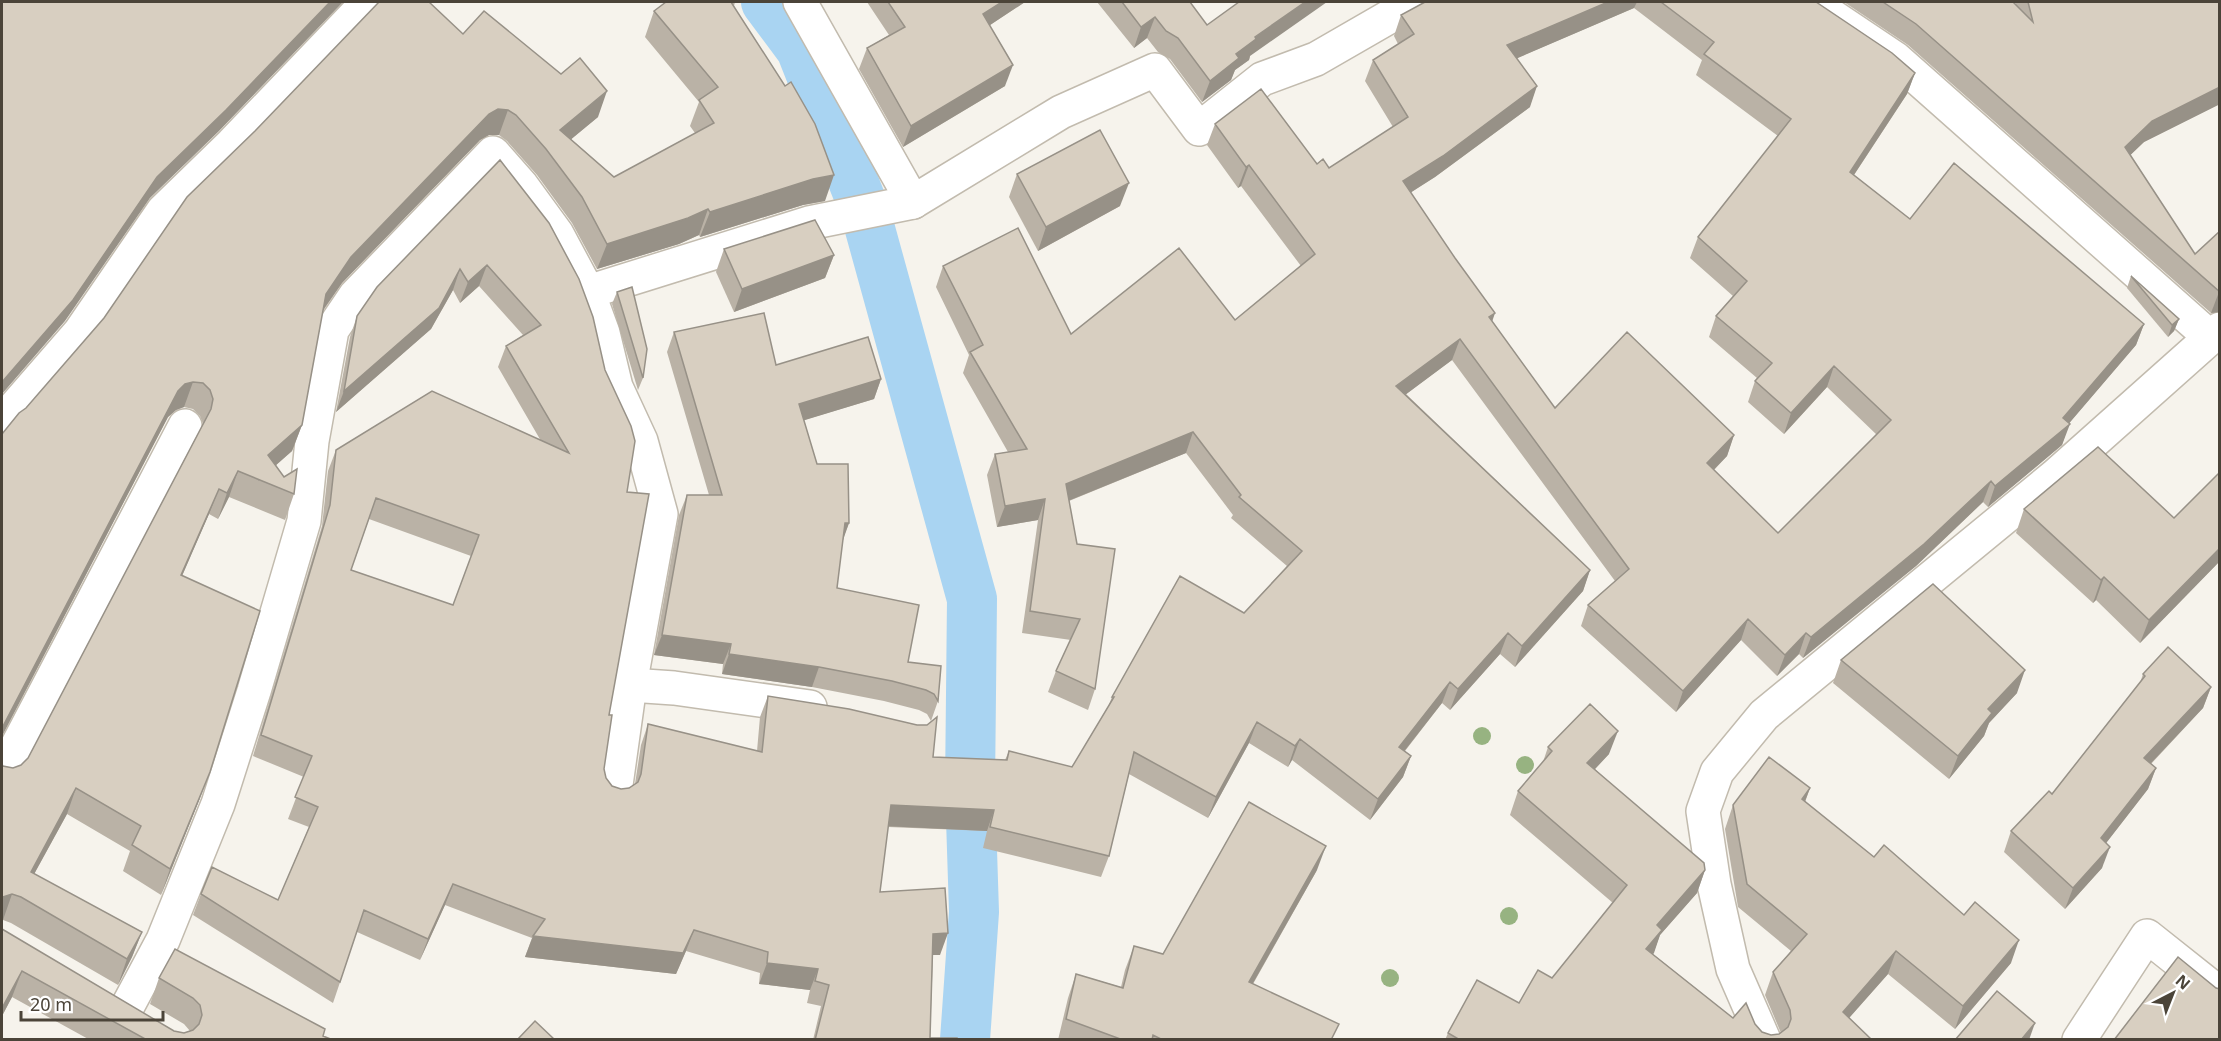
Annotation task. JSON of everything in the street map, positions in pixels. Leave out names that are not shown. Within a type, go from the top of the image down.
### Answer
[{"type":"street","points":[[2,422],[80,332],[163,211],[232,144],[368,2]]},
{"type":"street","points":[[800,2],[913,202]]},
{"type":"street","points":[[588,292],[809,223],[913,202],[1061,112],[1155,70],[1199,129],[1262,79],[1316,59],[1415,2]]},
{"type":"street","points":[[1764,1040],[1733,969],[1714,884],[1703,810],[1718,772],[1764,714],[2055,476],[2215,333],[1896,59],[1811,2]]},
{"type":"street","points":[[127,1012],[163,940],[218,804],[254,690],[304,521],[312,441],[332,330],[355,296],[493,153],[522,186],[557,234],[588,292],[603,333],[616,387],[641,441],[661,514],[630,685],[615,792]]},
{"type":"street","points":[[2,775],[185,426]]},
{"type":"street","points":[[630,685],[674,688],[837,711]]},
{"type":"street","points":[[2079,1040],[2147,936],[2220,994]]},
{"type":"building","points":[[2,2],[330,2],[226,110],[157,177],[73,300],[2,382]]},
{"type":"building","points":[[379,2],[429,2],[463,34],[484,11],[561,74],[580,58],[607,91],[560,130],[614,177],[714,123],[699,100],[718,87],[654,11],[666,2],[731,2],[785,86],[791,82],[815,124],[834,175],[813,179],[710,212],[708,209],[688,218],[607,244],[582,197],[546,149],[516,115],[508,110],[498,109],[489,114],[351,257],[326,294],[302,425],[268,455],[284,477],[297,469],[294,494],[238,471],[227,493],[219,489],[181,575],[260,611],[210,772],[170,869],[132,845],[141,826],[76,788],[31,872],[142,932],[127,959],[21,897],[12,894],[2,898],[2,764],[13,768],[21,765],[28,758],[211,409],[213,399],[210,390],[203,383],[185,384],[178,391],[2,728],[2,434],[104,318],[187,197],[255,131]]},
{"type":"building","points":[[888,2],[1002,2],[983,14],[1013,65],[911,126],[867,48],[905,27]]},
{"type":"building","points":[[1122,2],[1190,2],[1207,25],[1239,2],[1305,2],[1255,37],[1256,39],[1236,54],[1239,58],[1210,81],[1178,38],[1166,31],[1155,17],[1141,27]]},
{"type":"building","points":[[1425,2],[1608,2],[1507,45],[1537,86],[1443,156],[1403,181],[1495,313],[1489,317],[1555,408],[1627,332],[1734,435],[1707,463],[1778,533],[1891,420],[1834,366],[1791,413],[1755,381],[1772,363],[1716,316],[1747,281],[1698,237],[1791,119],[1704,54],[1714,42],[1661,2],[1816,2],[1892,53],[1915,73],[1850,172],[1910,219],[1954,163],[2144,324],[2063,418],[2070,424],[1995,486],[1991,481],[1924,544],[1811,637],[1806,633],[1785,655],[1748,619],[1683,691],[1588,605],[1629,569],[1460,339],[1396,386],[1590,570],[1522,646],[1508,633],[1458,689],[1450,682],[1399,747],[1411,756],[1378,799],[1300,739],[1295,746],[1257,722],[1216,797],[1134,752],[1109,856],[990,827],[994,810],[891,805],[880,892],[945,888],[948,933],[933,934],[930,1038],[957,1038],[957,1040],[815,1040],[829,985],[815,981],[818,969],[767,963],[768,952],[694,930],[683,953],[533,936],[545,919],[453,884],[428,939],[364,910],[340,982],[201,894],[212,867],[278,900],[318,807],[295,797],[312,756],[261,735],[330,505],[336,450],[432,391],[569,453],[506,346],[541,325],[487,265],[468,282],[460,269],[439,308],[344,391],[357,316],[377,287],[500,160],[549,223],[579,279],[593,317],[605,370],[631,426],[635,441],[627,492],[649,494],[609,715],[612,715],[604,769],[606,778],[612,786],[621,789],[629,788],[638,782],[648,724],[762,752],[768,696],[849,709],[917,725],[927,725],[937,717],[933,757],[1007,760],[1009,751],[1072,767],[1114,697],[1112,697],[1180,576],[1244,613],[1302,551],[1239,497],[1241,495],[1193,432],[1066,484],[1077,544],[1115,549],[1095,689],[1056,671],[1080,619],[1030,611],[1045,499],[1005,506],[995,454],[1027,449],[970,352],[983,345],[943,266],[1018,228],[1071,334],[1179,248],[1235,320],[1315,254],[1249,165],[1246,167],[1215,124],[1261,89],[1317,164],[1323,159],[1329,168],[1408,117],[1373,60],[1414,34],[1401,15]],"holes":[[[376,498],[479,535],[453,605],[351,570]]]},
{"type":"building","points":[[1883,2],[2013,2],[2033,22],[2028,2],[2220,2],[2220,87],[2152,121],[2125,147],[2195,254],[2220,231],[2220,292],[1916,24]]},
{"type":"building","points":[[1100,130],[1129,183],[1046,227],[1017,174]]},
{"type":"building","points":[[815,220],[834,255],[742,289],[724,249]]},
{"type":"building","points":[[2131,276],[2179,319],[2172,325]]},
{"type":"building","points":[[632,287],[647,349],[643,378],[617,292]]},
{"type":"building","points":[[764,313],[776,365],[868,337],[881,379],[799,404],[817,464],[848,464],[849,523],[845,523],[837,588],[919,605],[908,662],[941,666],[938,701],[934,694],[926,690],[892,681],[819,667],[729,654],[731,644],[662,635],[687,495],[722,495],[674,332]]},
{"type":"building","points":[[2098,447],[2174,518],[2220,472],[2220,548],[2149,620],[2104,577],[2101,580],[2024,509]]},
{"type":"building","points":[[1933,584],[2025,670],[1988,709],[1992,713],[1958,756],[1841,660]]},
{"type":"building","points":[[2168,647],[2211,687],[2144,758],[2156,768],[2101,838],[2110,847],[2073,888],[2011,831],[2049,791],[2052,794],[2145,676],[2143,674]]},
{"type":"building","points":[[1590,704],[1618,731],[1587,763],[1704,863],[1705,870],[1657,925],[1662,930],[1646,949],[1733,1018],[1746,1003],[1755,1024],[1762,1032],[1771,1035],[1779,1034],[1788,1027],[1791,1019],[1790,1010],[1773,972],[1807,934],[1747,884],[1733,805],[1769,757],[1810,788],[1802,799],[1874,857],[1884,845],[1964,915],[1975,902],[2019,940],[1963,1006],[1896,951],[1843,1012],[1872,1040],[1460,1040],[1448,1033],[1477,980],[1519,1003],[1538,970],[1552,978],[1627,885],[1518,791],[1552,751],[1548,747]]},
{"type":"building","points":[[1249,802],[1326,846],[1249,982],[1339,1024],[1331,1040],[1163,1040],[1153,1035],[1152,1040],[1123,1040],[1066,1019],[1076,974],[1123,988],[1134,946],[1163,954]]},
{"type":"building","points":[[2,929],[174,1031],[184,1033],[193,1030],[199,1024],[202,1015],[200,1005],[193,998],[159,978],[175,949],[325,1029],[323,1036],[333,1040],[147,1040],[22,971],[2,1008]]},
{"type":"building","points":[[2178,957],[2220,989],[2220,1040],[2114,1040]]},
{"type":"building","points":[[1997,991],[2035,1023],[2021,1040],[1955,1040]]},
{"type":"building","points":[[535,1021],[555,1040],[517,1040]]},
{"type":"waterway","points":[[766,2],[801,49],[865,211],[972,599],[970,788],[974,912],[965,1040]]}]
